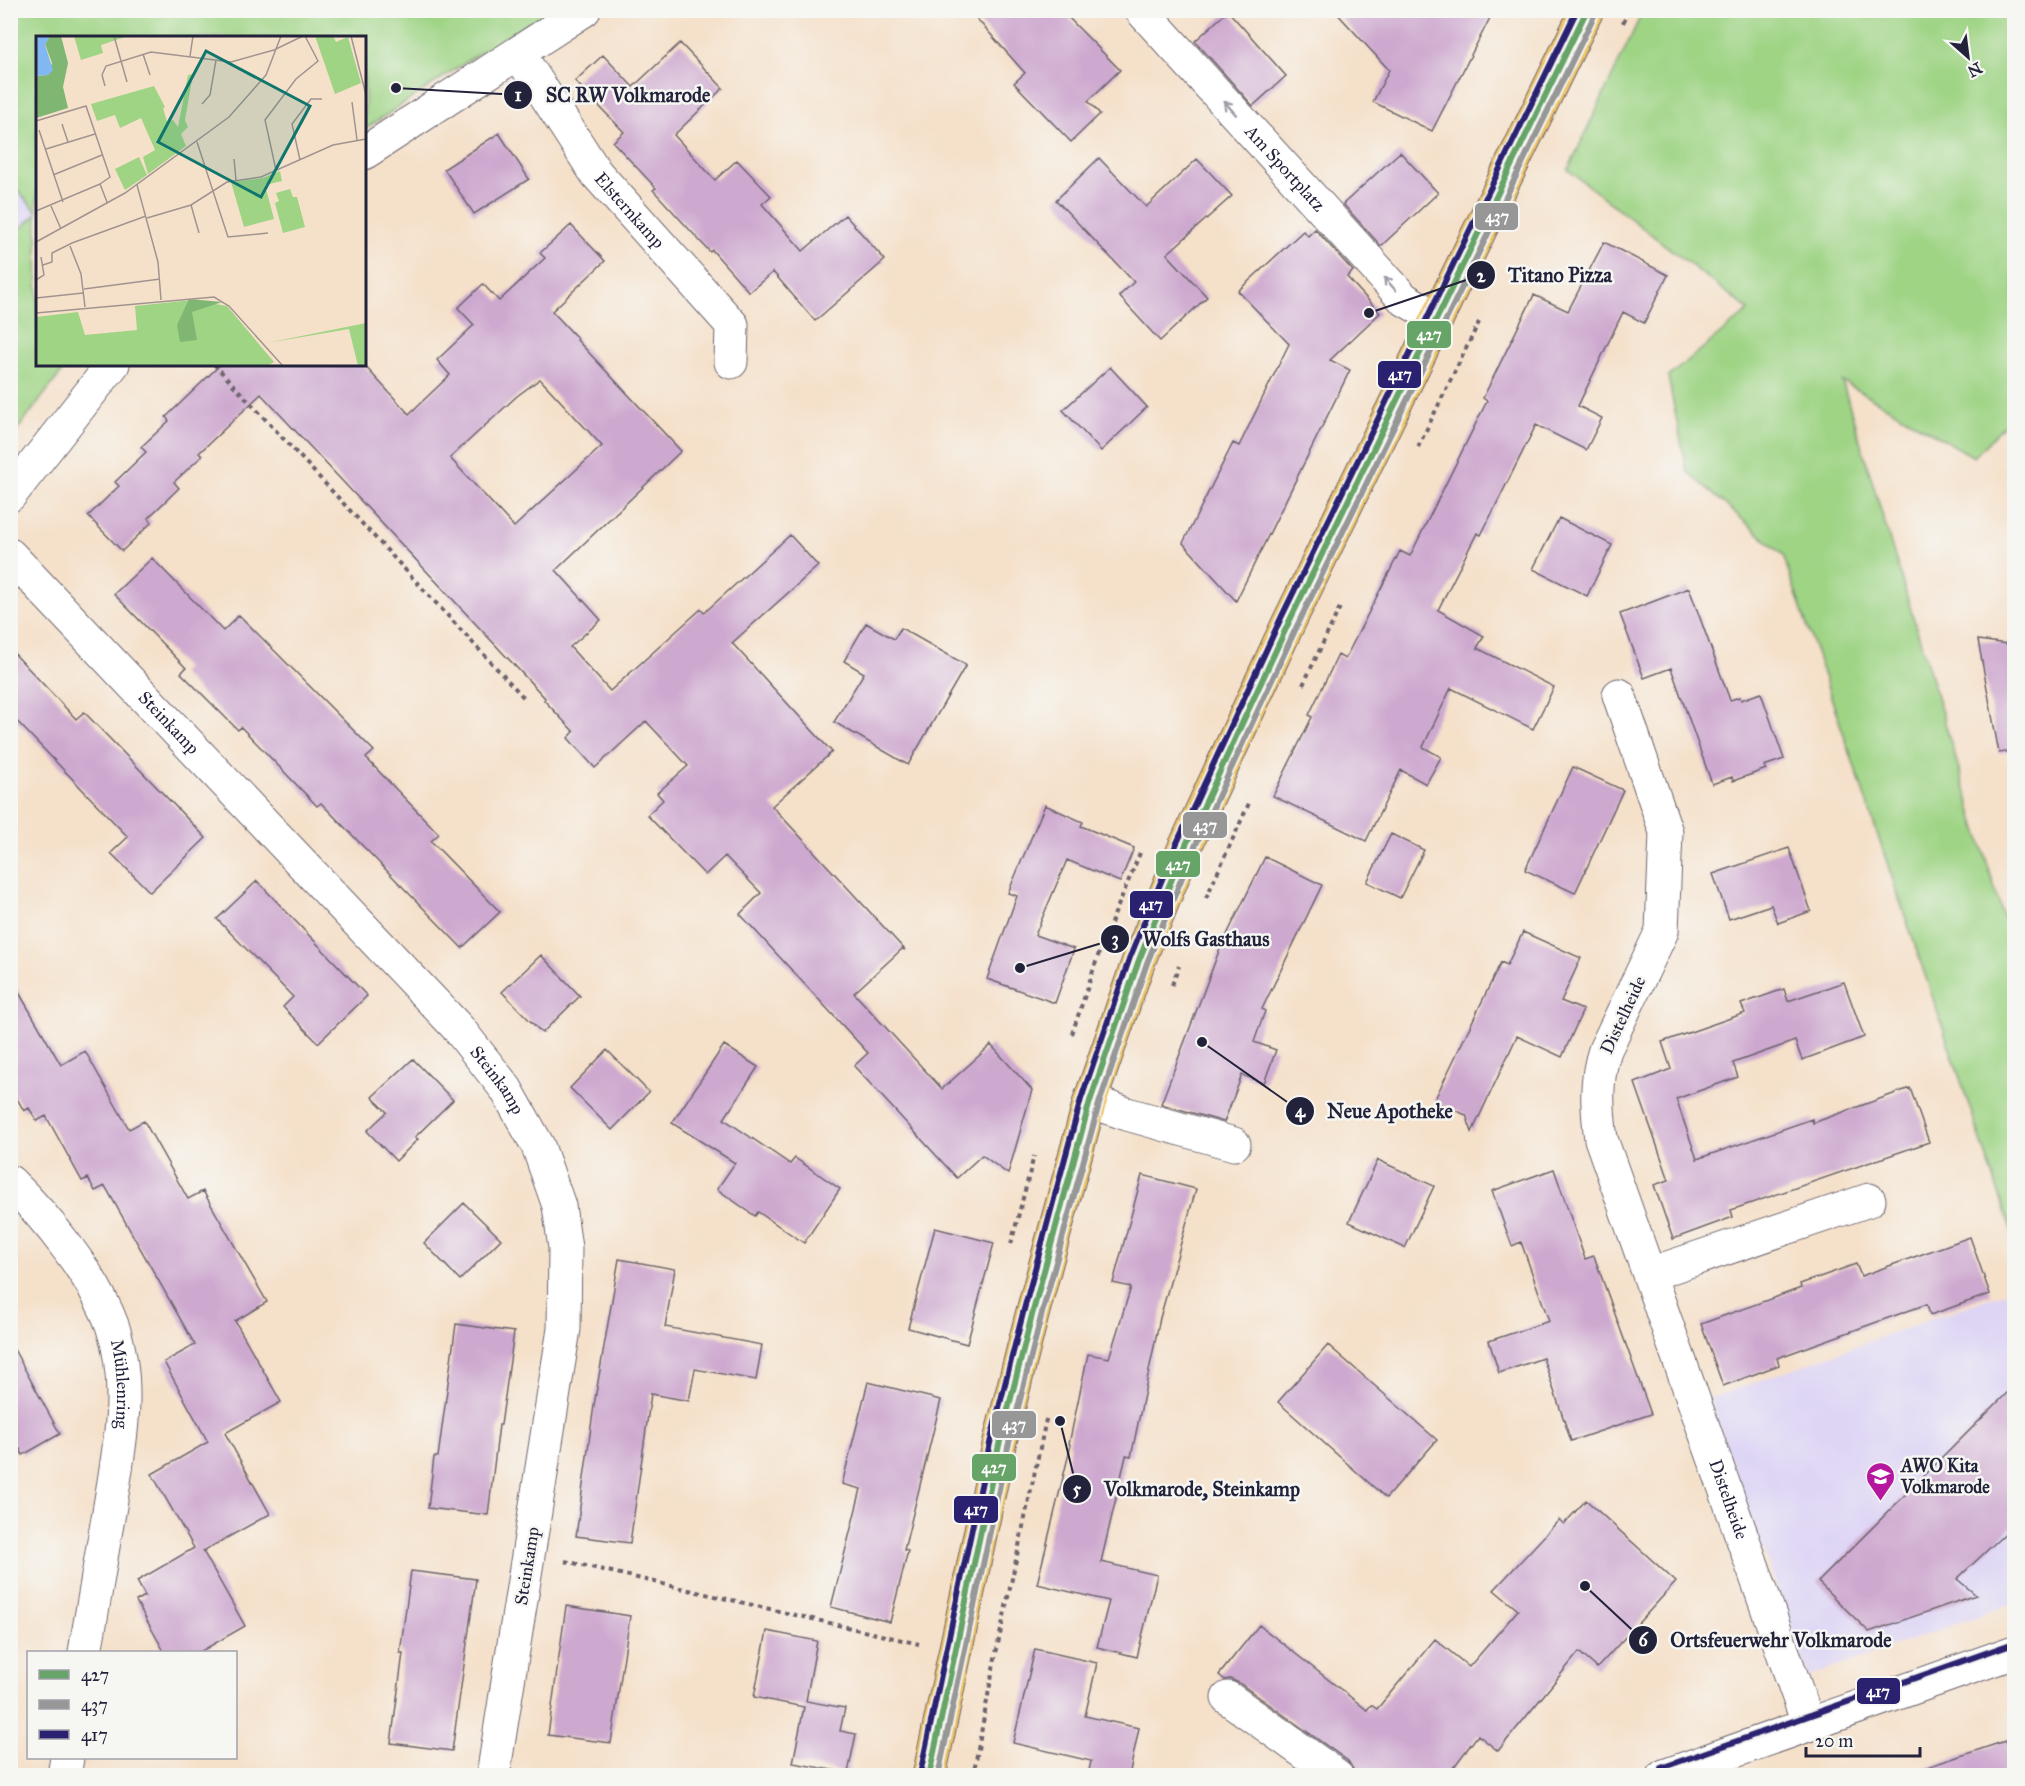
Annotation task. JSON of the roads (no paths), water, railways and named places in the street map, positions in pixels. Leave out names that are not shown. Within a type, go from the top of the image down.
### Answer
[{"type":"main road","points":[[929,1776],[999,1445],[1032,1315],[1090,1101],[1139,960],[1185,849],[1289,622],[1587,10]]},
{"type":"street","points":[[366,152],[584,10]]},
{"type":"street","name":"Am Sportplatz","points":[[1141,10],[1404,299],[1437,318]]},
{"type":"street","name":"Elsternkamp","points":[[519,54],[596,173],[732,325],[731,362]]},
{"type":"street","points":[[10,495],[111,366]]},
{"type":"street","name":"Steinkamp","points":[[10,555],[458,1028],[506,1089],[538,1146],[560,1206],[565,1248],[564,1329],[493,1776]]},
{"type":"street","name":"Distelheide","points":[[1619,695],[1666,832],[1662,931],[1605,1050],[1599,1068],[1597,1110],[1601,1139],[1808,1723]]},
{"type":"street","points":[[1090,1101],[1127,1114],[1234,1144]]},
{"type":"street","name":"Mühlenring","points":[[10,1182],[30,1200],[64,1242],[92,1284],[112,1325],[123,1373],[122,1433],[85,1651]]},
{"type":"street","points":[[1650,1274],[1869,1200]]},
{"type":"street","points":[[1664,1776],[1808,1723],[2014,1652]]},
{"type":"street","points":[[1228,1698],[1337,1776]]},
{"type":"street","points":[[64,1776],[67,1759]]},
{"type":"place","name":"SC RW Volkmarode","points":[[396,88]]},
{"type":"place","name":"Titano Pizza","points":[[1369,313]]},
{"type":"place","name":"Wolfs Gasthaus","points":[[1020,968]]},
{"type":"place","name":"Neue Apotheke","points":[[1202,1042]]},
{"type":"place","name":"Volkmarode, Steinkamp","points":[[1060,1421]]},
{"type":"place","name":"AWO Kita Volkmarode","points":[[1880,1502]]},
{"type":"place","name":"Ortsfeuerwehr Volkmarode","points":[[1585,1586]]}]
